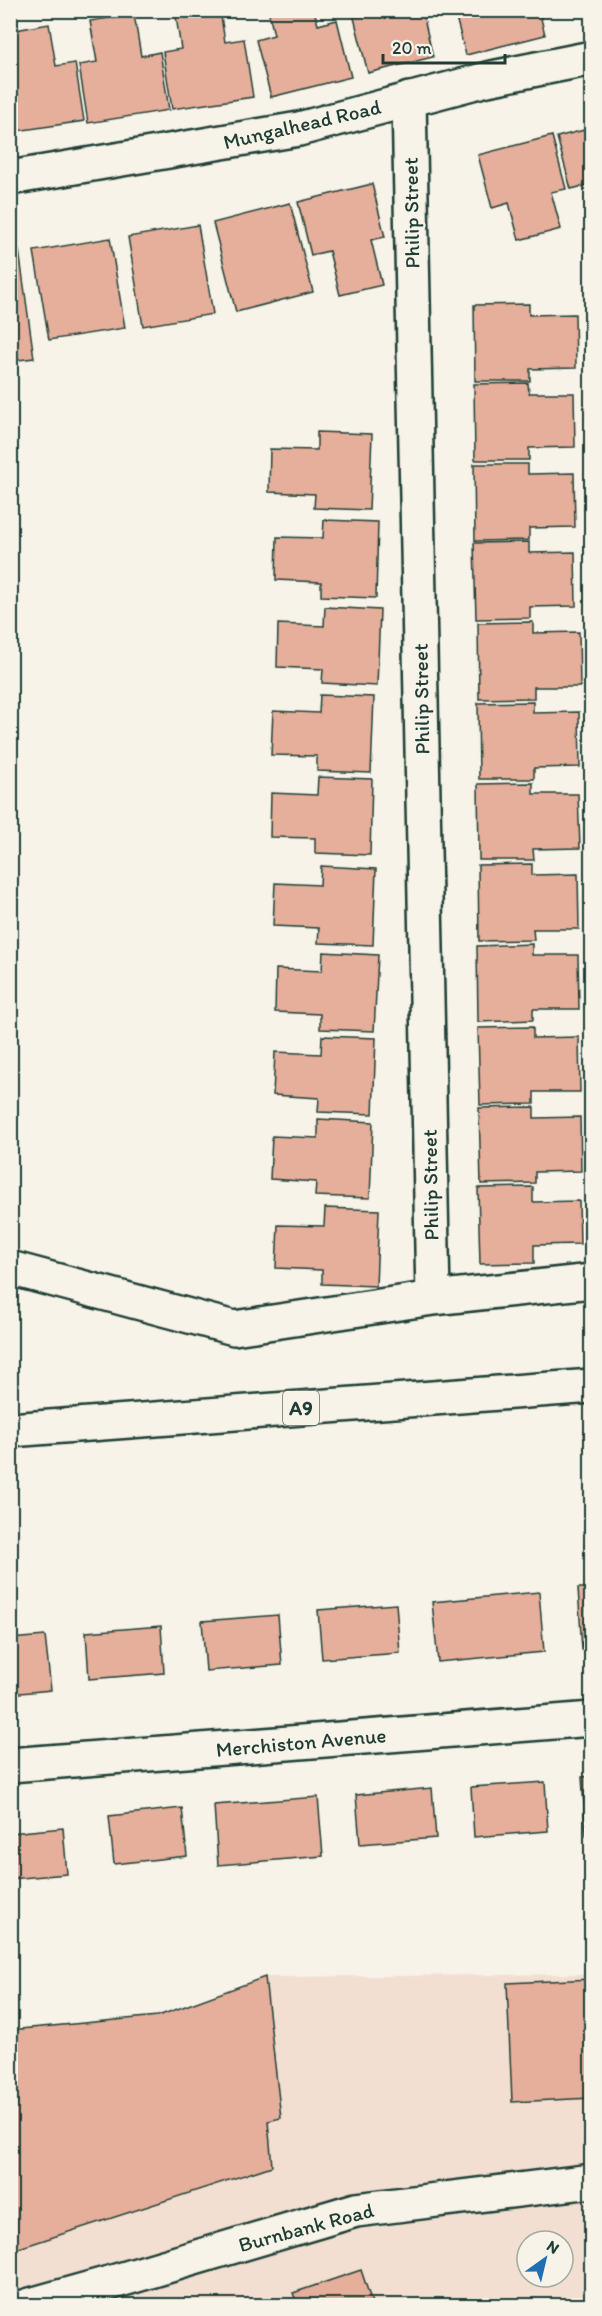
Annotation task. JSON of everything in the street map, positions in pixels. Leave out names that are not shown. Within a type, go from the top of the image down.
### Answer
[{"type":"street","name":"Mungalhead Road","points":[[10,178],[299,129],[487,79],[591,58]]},
{"type":"street","name":"Philip Street","points":[[409,99],[433,1298]]},
{"type":"street","points":[[10,1268],[234,1328],[433,1298],[591,1281]]},
{"type":"street","name":"A9","points":[[10,1430],[591,1386]]},
{"type":"street","name":"Merchiston Avenue","points":[[10,1766],[591,1719]]},
{"type":"street","name":"Burnbank Road","points":[[27,2306],[116,2294],[356,2210],[591,2181]]},
{"type":"shaded area","points":[[591,1974],[591,2305],[11,2306],[11,2030],[158,2016],[265,1977]]},
{"type":"building","points":[[175,10],[220,10],[225,42],[244,39],[253,97],[172,109],[163,52],[181,49]]},
{"type":"building","points":[[268,10],[314,10],[318,25],[337,20],[351,77],[271,97],[256,40],[274,35]]},
{"type":"building","points":[[352,10],[422,10],[433,57],[368,73]]},
{"type":"building","points":[[454,10],[539,10],[545,35],[466,55]]},
{"type":"building","points":[[134,14],[141,56],[160,52],[169,110],[88,123],[79,65],[97,62],[90,21]]},
{"type":"building","points":[[49,24],[56,66],[75,63],[84,121],[10,132],[10,31]]},
{"type":"building","points":[[592,128],[592,198],[588,185],[571,189],[557,137]]},
{"type":"building","points":[[552,136],[566,189],[551,192],[561,229],[519,240],[509,203],[492,208],[478,155]]},
{"type":"building","points":[[372,184],[385,237],[371,240],[382,285],[340,295],[329,251],[311,255],[298,202]]},
{"type":"building","points":[[290,203],[313,292],[236,312],[213,223]]},
{"type":"building","points":[[198,225],[213,314],[143,326],[128,237]]},
{"type":"building","points":[[110,238],[125,328],[49,340],[34,251]]},
{"type":"building","points":[[19,250],[34,358],[10,361],[10,252]]},
{"type":"building","points":[[529,304],[529,315],[575,314],[576,368],[530,369],[530,381],[475,381],[474,305]]},
{"type":"building","points":[[528,383],[529,393],[574,393],[575,447],[529,448],[529,460],[475,460],[474,384]]},
{"type":"building","points":[[317,432],[372,434],[369,510],[314,508],[315,494],[269,492],[270,449],[317,450]]},
{"type":"building","points":[[474,464],[528,464],[528,474],[574,473],[575,527],[529,528],[529,540],[475,541]]},
{"type":"building","points":[[324,520],[378,522],[376,598],[321,596],[321,582],[276,580],[277,537],[323,538]]},
{"type":"building","points":[[529,542],[529,553],[575,552],[576,606],[530,607],[530,618],[476,619],[474,543]]},
{"type":"building","points":[[325,607],[380,610],[377,686],[322,683],[323,669],[277,667],[278,624],[324,626]]},
{"type":"building","points":[[533,622],[533,633],[579,632],[580,687],[534,687],[534,698],[479,699],[478,623]]},
{"type":"building","points":[[320,695],[374,697],[371,773],[317,771],[317,756],[271,755],[273,711],[319,713]]},
{"type":"building","points":[[533,702],[533,713],[579,712],[580,767],[534,768],[534,779],[479,779],[478,703]]},
{"type":"building","points":[[318,777],[372,779],[370,855],[315,853],[315,838],[270,837],[271,793],[317,795]]},
{"type":"building","points":[[533,783],[533,794],[578,794],[580,848],[533,849],[534,860],[479,860],[478,784]]},
{"type":"building","points":[[532,864],[532,875],[578,874],[579,929],[533,929],[534,940],[479,941],[478,865]]},
{"type":"building","points":[[321,866],[376,869],[373,945],[318,943],[319,928],[273,926],[275,883],[320,885]]},
{"type":"building","points":[[532,944],[532,955],[578,955],[579,1009],[533,1009],[533,1020],[478,1022],[477,946]]},
{"type":"building","points":[[323,952],[378,955],[374,1031],[320,1029],[320,1014],[275,1012],[276,969],[322,971]]},
{"type":"building","points":[[533,1027],[533,1038],[579,1037],[580,1092],[534,1092],[534,1104],[480,1105],[478,1028]]},
{"type":"building","points":[[322,1036],[376,1038],[373,1114],[318,1112],[319,1098],[273,1095],[275,1052],[321,1054]]},
{"type":"building","points":[[534,1107],[534,1118],[580,1117],[581,1171],[535,1172],[535,1183],[481,1184],[479,1108]]},
{"type":"building","points":[[318,1119],[373,1122],[370,1198],[315,1196],[316,1182],[270,1179],[272,1136],[318,1138]]},
{"type":"building","points":[[533,1187],[533,1202],[579,1201],[580,1244],[534,1245],[534,1263],[480,1264],[478,1188]]},
{"type":"building","points":[[325,1208],[379,1210],[376,1286],[322,1284],[322,1270],[276,1268],[278,1225],[324,1226]]},
{"type":"building","points":[[578,1588],[592,1588],[592,1649],[582,1650]]},
{"type":"building","points":[[539,1592],[544,1652],[438,1662],[432,1602]]},
{"type":"building","points":[[396,1604],[400,1653],[322,1659],[318,1610]]},
{"type":"building","points":[[278,1615],[282,1665],[206,1671],[202,1621]]},
{"type":"building","points":[[161,1626],[164,1673],[89,1679],[86,1632]]},
{"type":"building","points":[[45,1636],[51,1690],[10,1694],[10,1639]]},
{"type":"building","points":[[592,1776],[592,1835],[586,1835],[582,1777]]},
{"type":"building","points":[[545,1782],[548,1831],[474,1837],[471,1787]]},
{"type":"building","points":[[432,1788],[436,1838],[360,1844],[356,1795]]},
{"type":"building","points":[[318,1797],[323,1856],[218,1865],[214,1805]]},
{"type":"building","points":[[182,1808],[187,1856],[114,1864],[109,1816]]},
{"type":"building","points":[[63,1828],[67,1874],[10,1879],[10,1833]]},
{"type":"building","points":[[265,1977],[281,2118],[268,2121],[272,2166],[10,2251],[10,2030],[158,2016]]},
{"type":"building","points":[[592,1979],[592,2098],[512,2102],[507,1983]]},
{"type":"building","points":[[361,2270],[373,2306],[298,2306],[293,2293]]}]
